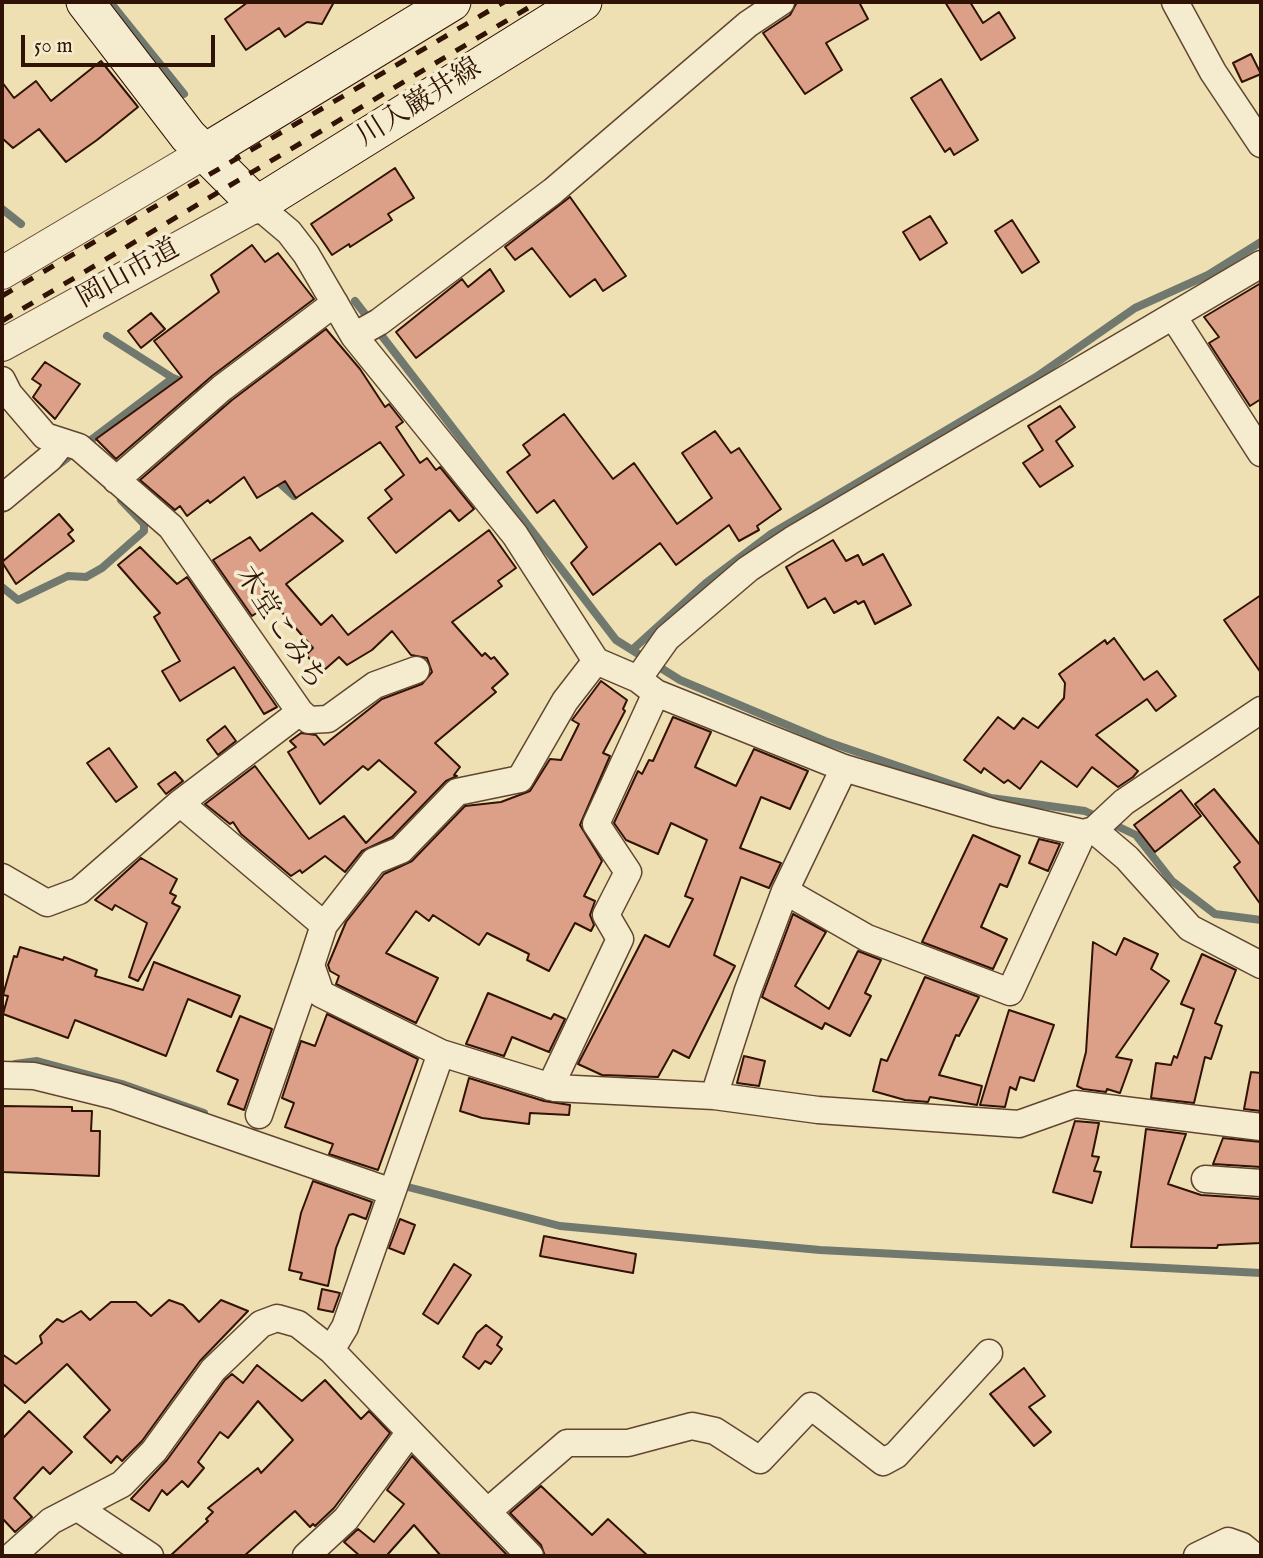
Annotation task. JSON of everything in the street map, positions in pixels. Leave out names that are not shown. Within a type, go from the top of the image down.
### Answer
[{"type":"main road","points":[[85,2],[179,126],[257,205]]},
{"type":"main road","points":[[204,153],[452,2]]},
{"type":"main road","name":"川入巌井線","points":[[257,205],[583,2]]},
{"type":"street","points":[[365,330],[553,191],[748,24],[781,2]]},
{"type":"street","points":[[1175,2],[1213,72],[1261,144]]},
{"type":"street","points":[[2,273],[204,153]]},
{"type":"street","points":[[257,205],[289,232],[306,254],[335,303],[365,330],[515,535],[596,661],[647,686],[844,768],[995,813],[1089,831],[1127,858],[1190,928],[1261,965]]},
{"type":"street","name":"岡山市道","points":[[2,345],[257,205]]},
{"type":"street","points":[[550,1087],[620,939],[606,915],[628,872],[596,824],[667,638],[748,569],[792,540],[1261,264]]},
{"type":"street","points":[[116,480],[211,398],[335,303]]},
{"type":"street","points":[[1173,316],[1261,453]]},
{"type":"street","name":"木堂こみち","points":[[2,380],[9,394],[45,436],[75,447],[171,527],[300,712],[180,803],[79,891],[47,903],[2,877]]},
{"type":"street","points":[[2,498],[50,458],[75,447]]},
{"type":"street","points":[[259,1115],[324,925],[374,861],[401,849],[457,792],[520,779],[565,701],[596,661]]},
{"type":"street","points":[[300,712],[309,720],[328,719],[375,685],[416,670]]},
{"type":"street","points":[[785,891],[867,938],[1010,992],[1089,831],[1124,802],[1261,710]]},
{"type":"street","points":[[714,1096],[748,990],[785,891],[844,768]]},
{"type":"street","points":[[180,803],[324,925]]},
{"type":"street","points":[[311,965],[321,994],[441,1053],[550,1087],[714,1096],[818,1110],[1019,1124],[1074,1104],[1261,1127]]},
{"type":"street","points":[[331,1350],[345,1326],[441,1053]]},
{"type":"street","points":[[2,1075],[34,1076],[115,1096],[394,1186]]},
{"type":"street","points":[[1205,1178],[1260,1178]]},
{"type":"street","points":[[12,1556],[51,1521],[122,1484],[154,1451],[213,1370],[261,1324],[277,1318],[298,1324],[331,1350],[530,1556]]},
{"type":"street","points":[[487,1512],[568,1443],[628,1443],[692,1426],[715,1431],[760,1460],[811,1406],[883,1462],[896,1455],[989,1353]]},
{"type":"street","points":[[306,1556],[346,1519],[410,1432]]},
{"type":"street","points":[[78,1508],[150,1556]]},
{"type":"street","points":[[1197,1556],[1228,1541],[1242,1546],[1254,1556]]},
{"type":"building","points":[[248,2],[334,2],[322,24],[307,22],[285,37],[279,28],[246,50],[225,19]]},
{"type":"building","points":[[797,2],[859,2],[868,19],[826,43],[842,70],[805,94],[763,33],[790,15]]},
{"type":"building","points":[[945,2],[970,2],[983,23],[999,12],[1015,38],[981,60]]},
{"type":"building","points":[[1251,54],[1261,74],[1242,82],[1233,63]]},
{"type":"building","points":[[101,61],[138,107],[97,140],[66,162],[39,129],[13,148],[2,138],[2,82],[14,98],[36,81],[51,101]]},
{"type":"building","points":[[941,79],[978,140],[954,155],[950,148],[945,152],[911,98]]},
{"type":"building","points":[[395,168],[414,198],[388,214],[392,220],[350,247],[349,244],[332,255],[311,224]]},
{"type":"building","points":[[570,197],[626,276],[603,291],[595,279],[570,297],[532,248],[515,260],[505,247]]},
{"type":"building","points":[[930,216],[947,243],[920,260],[903,232]]},
{"type":"building","points":[[1012,220],[1039,262],[1022,273],[995,231]]},
{"type":"building","points":[[252,245],[265,262],[278,253],[314,299],[212,376],[116,459],[96,439],[182,377],[154,341],[219,292],[211,275]]},
{"type":"building","points":[[490,269],[504,291],[416,358],[396,332],[462,279],[468,287]]},
{"type":"building","points":[[1261,283],[1261,399],[1250,406],[1209,343],[1219,337],[1204,317]]},
{"type":"building","points":[[151,313],[165,329],[141,348],[128,331]]},
{"type":"building","points":[[326,329],[360,369],[385,407],[389,404],[403,422],[396,427],[420,463],[427,458],[436,470],[440,467],[474,509],[459,521],[450,510],[396,553],[368,518],[392,499],[385,490],[404,475],[380,442],[296,498],[285,481],[257,498],[244,477],[210,503],[208,500],[187,516],[180,506],[175,510],[140,480],[232,400]]},
{"type":"building","points":[[45,362],[80,384],[55,419],[33,397],[41,385],[32,379]]},
{"type":"building","points":[[1060,406],[1075,427],[1056,441],[1073,466],[1040,487],[1023,463],[1043,450],[1028,426]]},
{"type":"building","points":[[564,414],[613,479],[634,463],[677,524],[712,498],[682,453],[715,431],[731,453],[739,448],[781,509],[757,526],[759,530],[739,541],[729,525],[676,565],[660,543],[593,595],[571,563],[587,547],[554,500],[537,513],[507,472],[530,455],[523,445]]},
{"type":"building","points":[[312,513],[343,541],[286,584],[321,625],[332,615],[348,635],[489,530],[516,568],[498,581],[502,586],[452,622],[482,656],[485,653],[491,659],[494,657],[508,674],[492,688],[496,692],[435,743],[460,767],[454,775],[457,776],[446,781],[392,837],[362,851],[345,872],[325,856],[302,873],[300,870],[291,876],[241,834],[233,822],[230,824],[205,804],[255,766],[309,839],[344,816],[366,843],[416,792],[379,760],[368,770],[363,766],[320,804],[288,752],[296,747],[290,741],[301,733],[316,735],[324,745],[382,699],[422,684],[432,672],[427,658],[411,655],[392,631],[372,650],[347,665],[339,657],[322,672],[306,655],[313,648],[273,602],[252,616],[213,560],[250,537],[260,551]]},
{"type":"building","points":[[59,514],[73,530],[68,534],[74,541],[16,584],[2,562]]},
{"type":"building","points":[[833,540],[846,561],[858,555],[863,565],[883,554],[911,605],[875,624],[864,601],[858,604],[856,601],[834,613],[825,598],[808,608],[786,567]]},
{"type":"building","points":[[140,547],[177,584],[187,577],[277,707],[264,714],[234,667],[180,701],[162,671],[180,661],[154,617],[160,613],[118,565]]},
{"type":"building","points":[[1261,595],[1261,673],[1224,620]]},
{"type":"building","points":[[1114,638],[1144,680],[1157,671],[1176,696],[1156,711],[1147,699],[1096,735],[1138,771],[1133,777],[1118,787],[1092,767],[1077,787],[1041,761],[1020,789],[1008,780],[1004,783],[984,768],[981,773],[964,760],[998,717],[1014,729],[1023,718],[1038,728],[1064,698],[1065,683],[1059,674],[1105,640],[1107,644]]},
{"type":"building","points":[[601,681],[627,700],[623,709],[625,711],[603,753],[610,756],[580,825],[602,861],[584,896],[595,901],[590,915],[594,925],[591,931],[575,923],[549,971],[527,960],[529,954],[487,933],[479,945],[433,915],[429,921],[416,911],[386,953],[438,978],[416,1023],[336,984],[339,976],[330,971],[328,965],[346,922],[384,874],[412,861],[465,806],[501,802],[530,791],[550,759],[561,760],[579,724],[572,720]]},
{"type":"building","points":[[673,717],[711,732],[695,767],[736,786],[754,749],[808,771],[790,809],[761,797],[740,848],[781,863],[769,888],[741,877],[714,955],[735,966],[689,1058],[673,1050],[658,1077],[602,1075],[578,1064],[645,935],[669,947],[693,899],[685,896],[707,840],[671,823],[658,854],[626,840],[614,823],[638,771],[642,774],[649,760],[653,761]]},
{"type":"building","points":[[225,726],[236,741],[218,755],[207,740]]},
{"type":"building","points":[[109,748],[137,787],[116,802],[87,763]]},
{"type":"building","points":[[175,772],[183,781],[166,794],[158,784]]},
{"type":"building","points":[[1214,789],[1261,846],[1261,905],[1234,867],[1240,862],[1195,804]]},
{"type":"building","points":[[1181,790],[1201,816],[1155,852],[1134,825]]},
{"type":"building","points":[[973,835],[1020,856],[1007,887],[1000,884],[981,927],[1007,939],[993,969],[922,942]]},
{"type":"building","points":[[1039,839],[1060,844],[1048,871],[1029,863]]},
{"type":"building","points":[[141,858],[177,879],[170,893],[176,896],[172,903],[180,907],[138,981],[129,977],[147,923],[115,905],[112,910],[95,900]]},
{"type":"building","points":[[793,914],[826,932],[795,986],[829,1009],[858,951],[881,960],[865,993],[871,996],[850,1036],[825,1023],[822,1029],[762,997]]},
{"type":"building","points":[[1124,938],[1158,954],[1151,969],[1169,981],[1116,1057],[1132,1060],[1120,1093],[1107,1089],[1106,1092],[1083,1089],[1077,1086],[1086,1052],[1093,942],[1116,955]]},
{"type":"building","points":[[20,947],[63,960],[64,957],[97,970],[95,976],[143,990],[154,962],[240,996],[231,1017],[188,999],[166,1056],[75,1020],[68,1038],[3,1014],[8,996],[3,995],[14,956],[17,957]]},
{"type":"building","points":[[1202,954],[1236,970],[1215,1023],[1222,1026],[1211,1059],[1205,1057],[1194,1103],[1151,1098],[1156,1063],[1171,1065],[1174,1056],[1177,1058],[1194,1009],[1181,1004]]},
{"type":"building","points":[[925,977],[979,997],[959,1036],[956,1035],[939,1075],[982,1086],[977,1105],[930,1097],[928,1102],[905,1100],[873,1091],[881,1059],[887,1061]]},
{"type":"building","points":[[488,993],[551,1019],[554,1014],[565,1019],[549,1052],[512,1037],[504,1056],[466,1044]]},
{"type":"building","points":[[1009,1010],[1054,1025],[1034,1081],[1020,1077],[1016,1090],[1010,1087],[1005,1107],[980,1105]]},
{"type":"building","points":[[327,1014],[418,1059],[378,1170],[329,1154],[333,1144],[285,1127],[294,1103],[282,1098],[301,1041],[315,1046]]},
{"type":"building","points":[[240,1016],[272,1029],[244,1110],[228,1104],[238,1080],[217,1071]]},
{"type":"building","points":[[744,1056],[765,1061],[759,1086],[737,1083]]},
{"type":"building","points":[[1251,1072],[1261,1073],[1261,1111],[1244,1109]]},
{"type":"building","points":[[469,1078],[544,1101],[570,1105],[569,1115],[530,1113],[529,1124],[482,1118],[460,1111]]},
{"type":"building","points":[[2,1106],[72,1107],[72,1111],[92,1111],[91,1131],[100,1131],[99,1176],[2,1172]]},
{"type":"building","points":[[1075,1121],[1099,1123],[1092,1156],[1099,1157],[1094,1171],[1101,1172],[1092,1203],[1053,1192]]},
{"type":"building","points":[[1146,1129],[1186,1134],[1168,1184],[1201,1195],[1261,1199],[1261,1243],[1218,1245],[1217,1248],[1131,1247]]},
{"type":"building","points":[[1223,1138],[1261,1142],[1261,1167],[1213,1164]]},
{"type":"building","points":[[313,1181],[372,1202],[366,1219],[349,1215],[336,1248],[328,1286],[300,1279],[302,1273],[289,1270],[301,1213]]},
{"type":"building","points":[[400,1219],[415,1225],[404,1254],[389,1248]]},
{"type":"building","points":[[544,1236],[636,1254],[633,1273],[540,1256]]},
{"type":"building","points":[[454,1264],[471,1275],[438,1324],[423,1314]]},
{"type":"building","points":[[322,1289],[340,1293],[333,1312],[318,1309]]},
{"type":"building","points":[[169,1300],[183,1305],[199,1322],[221,1300],[248,1311],[200,1361],[142,1441],[122,1461],[117,1456],[111,1463],[84,1437],[110,1410],[67,1364],[25,1403],[2,1383],[2,1354],[16,1364],[42,1343],[40,1336],[57,1319],[63,1322],[81,1311],[90,1320],[111,1302],[136,1302],[151,1316]]},
{"type":"building","points":[[486,1325],[502,1337],[497,1345],[502,1349],[491,1364],[485,1361],[479,1369],[463,1357],[477,1333]]},
{"type":"building","points":[[257,1365],[302,1401],[325,1380],[361,1419],[369,1411],[390,1433],[334,1508],[315,1526],[313,1524],[310,1527],[295,1511],[244,1556],[170,1556],[208,1521],[206,1519],[213,1512],[208,1508],[258,1468],[261,1473],[293,1440],[258,1401],[228,1438],[220,1432],[198,1462],[204,1468],[188,1487],[182,1481],[167,1495],[162,1490],[149,1511],[131,1499],[167,1460],[225,1380],[232,1374],[243,1383]]},
{"type":"building","points":[[1024,1368],[1045,1396],[1029,1407],[1051,1432],[1034,1446],[990,1394]]},
{"type":"building","points":[[29,1411],[72,1452],[50,1474],[43,1467],[14,1498],[32,1517],[15,1532],[2,1518],[2,1439]]},
{"type":"building","points":[[412,1456],[508,1556],[441,1556],[414,1525],[388,1554],[391,1556],[360,1556],[344,1542],[358,1529],[374,1542],[404,1504],[387,1490]]},
{"type":"building","points":[[541,1486],[592,1535],[608,1519],[648,1556],[545,1556],[541,1545],[510,1513]]},
{"type":"waterway","points":[[110,2],[184,94]]},
{"type":"waterway","points":[[2,209],[21,224]]},
{"type":"waterway","points":[[632,650],[706,583],[771,534],[1036,377],[1135,308],[1208,275],[1261,242]]},
{"type":"waterway","points":[[355,301],[616,640],[680,680],[825,741],[991,798],[1085,811],[1136,835],[1172,881],[1215,914],[1261,920]]},
{"type":"waterway","points":[[107,336],[173,378],[204,391],[229,417]]},
{"type":"waterway","points":[[58,465],[173,378]]},
{"type":"waterway","points":[[274,478],[294,496]]},
{"type":"waterway","points":[[2,587],[18,600],[68,576],[86,577],[102,568],[144,531],[144,524],[121,500]]},
{"type":"waterway","points":[[15,1064],[37,1061],[122,1084],[204,1113]]},
{"type":"waterway","points":[[400,1185],[560,1226],[820,1250],[1261,1273]]},
{"type":"railway","points":[[2,296],[504,2]]},
{"type":"railway","points":[[2,321],[538,2]]}]
